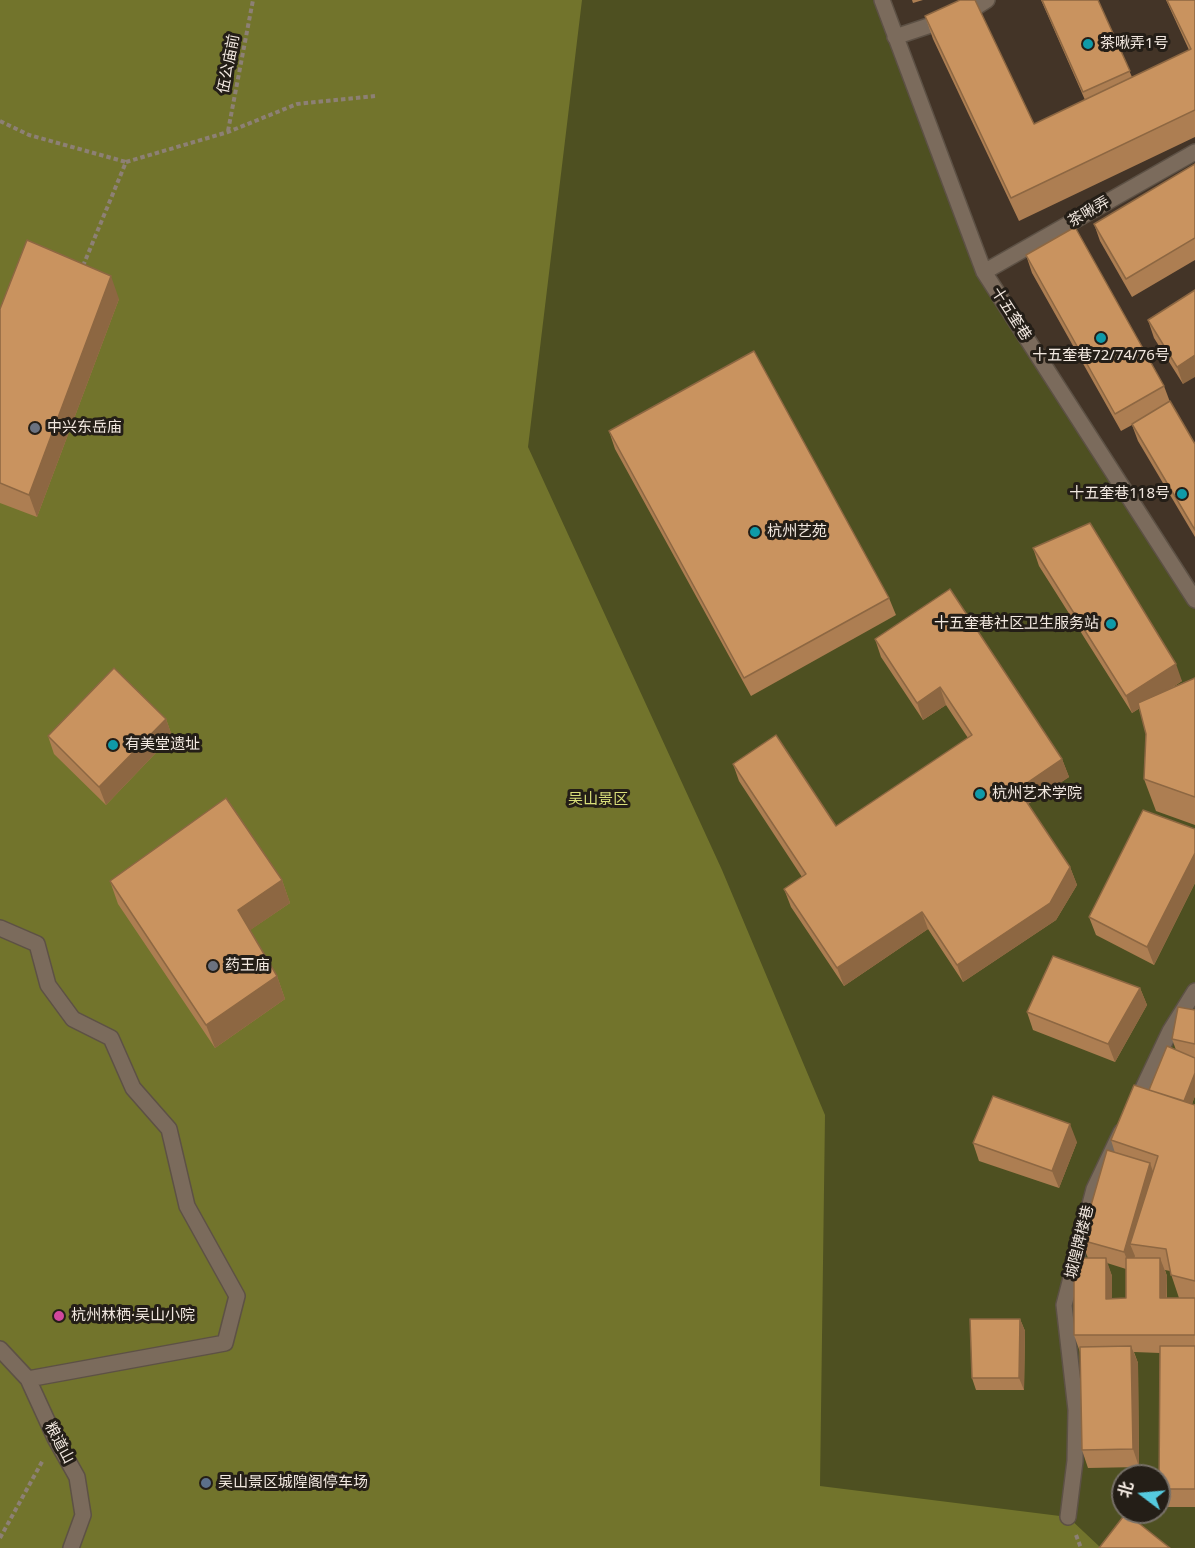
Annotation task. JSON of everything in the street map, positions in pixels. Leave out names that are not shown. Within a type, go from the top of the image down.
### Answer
[{"type":"street","name":"十五奎巷","points":[[882,0],[984,272],[1195,600]]},
{"type":"street","points":[[896,37],[967,13],[987,0]]},
{"type":"street","name":"茶啾弄","points":[[984,272],[1195,152]]},
{"type":"street","points":[[0,928],[37,944],[48,985],[73,1018],[111,1038],[133,1089],[169,1129],[187,1206],[237,1296],[225,1343],[28,1379]]},
{"type":"street","name":"城隍牌楼巷","points":[[1068,1517],[1075,1461],[1076,1410],[1064,1305],[1094,1189],[1170,1031],[1195,991]]},
{"type":"street","name":"粮道山","points":[[0,1349],[28,1379],[55,1438],[78,1477],[83,1515],[71,1548]]},
{"type":"path","name":"伍公庙前","points":[[228,132],[253,0]]},
{"type":"path","points":[[0,121],[29,135],[126,162],[228,132],[297,104],[375,96]]},
{"type":"path","points":[[81,270],[126,162]]},
{"type":"path","points":[[0,1538],[55,1438]]},
{"type":"green space","name":"吴山景区","points":[[0,0],[881,0],[984,272],[1195,599],[1195,1548],[0,1548]]},
{"type":"green space","name":"吴山景区","points":[[0,0],[582,0],[528,447],[722,870],[825,1115],[820,1486],[1068,1517],[1101,1548],[0,1548]]},
{"type":"building","points":[[960,0],[975,0],[1034,124],[1191,49],[1167,0],[1195,0],[1195,110],[1011,198],[925,16]]},
{"type":"building","name":"茶啾弄1号","points":[[1042,0],[1098,0],[1130,71],[1083,92]]},
{"type":"building","points":[[1195,164],[1195,238],[1126,279],[1094,224]]},
{"type":"building","name":"十五奎巷72/74/76号","points":[[1075,227],[1164,386],[1115,414],[1026,255]]},
{"type":"building","name":"中兴东岳庙","points":[[27,240],[111,276],[29,495],[0,483],[0,309]]},
{"type":"building","points":[[1195,290],[1195,355],[1177,367],[1148,320]]},
{"type":"building","name":"杭州艺苑","points":[[754,351],[889,598],[744,678],[609,431]]},
{"type":"building","name":"十五奎巷118号","points":[[1170,401],[1195,444],[1195,530],[1132,424]]},
{"type":"building","name":"十五奎巷社区卫生服务站","points":[[1090,523],[1176,664],[1126,696],[1033,548]]},
{"type":"building","name":"杭州艺术学院","points":[[950,589],[1062,759],[1018,789],[1070,867],[1050,903],[957,965],[922,912],[837,968],[784,889],[806,874],[733,764],[776,735],[836,826],[972,735],[940,687],[917,703],[875,639]]},
{"type":"building","name":"有美堂遗址","points":[[114,668],[166,719],[99,787],[48,736]]},
{"type":"building","points":[[1195,678],[1195,797],[1144,779],[1146,734],[1138,703]]},
{"type":"building","name":"药王庙","points":[[226,798],[282,880],[238,910],[277,976],[206,1025],[110,881]]},
{"type":"building","points":[[1143,810],[1195,829],[1195,853],[1147,947],[1089,917]]},
{"type":"building","points":[[1053,956],[1140,988],[1108,1044],[1027,1012]]},
{"type":"building","points":[[1178,1007],[1195,1010],[1195,1044],[1172,1039]]},
{"type":"building","points":[[1167,1046],[1195,1058],[1195,1073],[1184,1101],[1149,1090]]},
{"type":"building","points":[[1134,1085],[1195,1105],[1195,1281],[1171,1275],[1166,1249],[1130,1244],[1158,1156],[1111,1140]]},
{"type":"building","points":[[993,1096],[1070,1124],[1052,1171],[973,1143]]},
{"type":"building","points":[[1107,1150],[1150,1163],[1124,1252],[1081,1240]]},
{"type":"building","points":[[1074,1258],[1106,1258],[1106,1299],[1126,1298],[1126,1258],[1160,1258],[1160,1298],[1195,1298],[1195,1335],[1074,1335]]},
{"type":"building","points":[[970,1319],[1020,1319],[1019,1378],[972,1378]]},
{"type":"building","points":[[1131,1346],[1133,1449],[1082,1450],[1080,1347]]},
{"type":"building","points":[[1160,1346],[1195,1346],[1195,1489],[1171,1489],[1171,1464],[1159,1464]]},
{"type":"building","points":[[1118,1524],[1140,1524],[1170,1548],[1099,1548]]},
{"type":"place","name":"茶啾弄1号","points":[[1088,44]]},
{"type":"place","name":"十五奎巷72/74/76号","points":[[1101,338]]},
{"type":"place","name":"中兴东岳庙","points":[[35,428]]},
{"type":"place","name":"十五奎巷118号","points":[[1182,494]]},
{"type":"place","name":"杭州艺苑","points":[[755,532]]},
{"type":"place","name":"十五奎巷社区卫生服务站","points":[[1111,624]]},
{"type":"place","name":"有美堂遗址","points":[[113,745]]},
{"type":"place","name":"杭州艺术学院","points":[[980,794]]},
{"type":"place","name":"药王庙","points":[[213,966]]},
{"type":"place","name":"杭州林栖·吴山小院","points":[[59,1316]]},
{"type":"place","name":"吴山景区城隍阁停车场","points":[[206,1483]]}]
